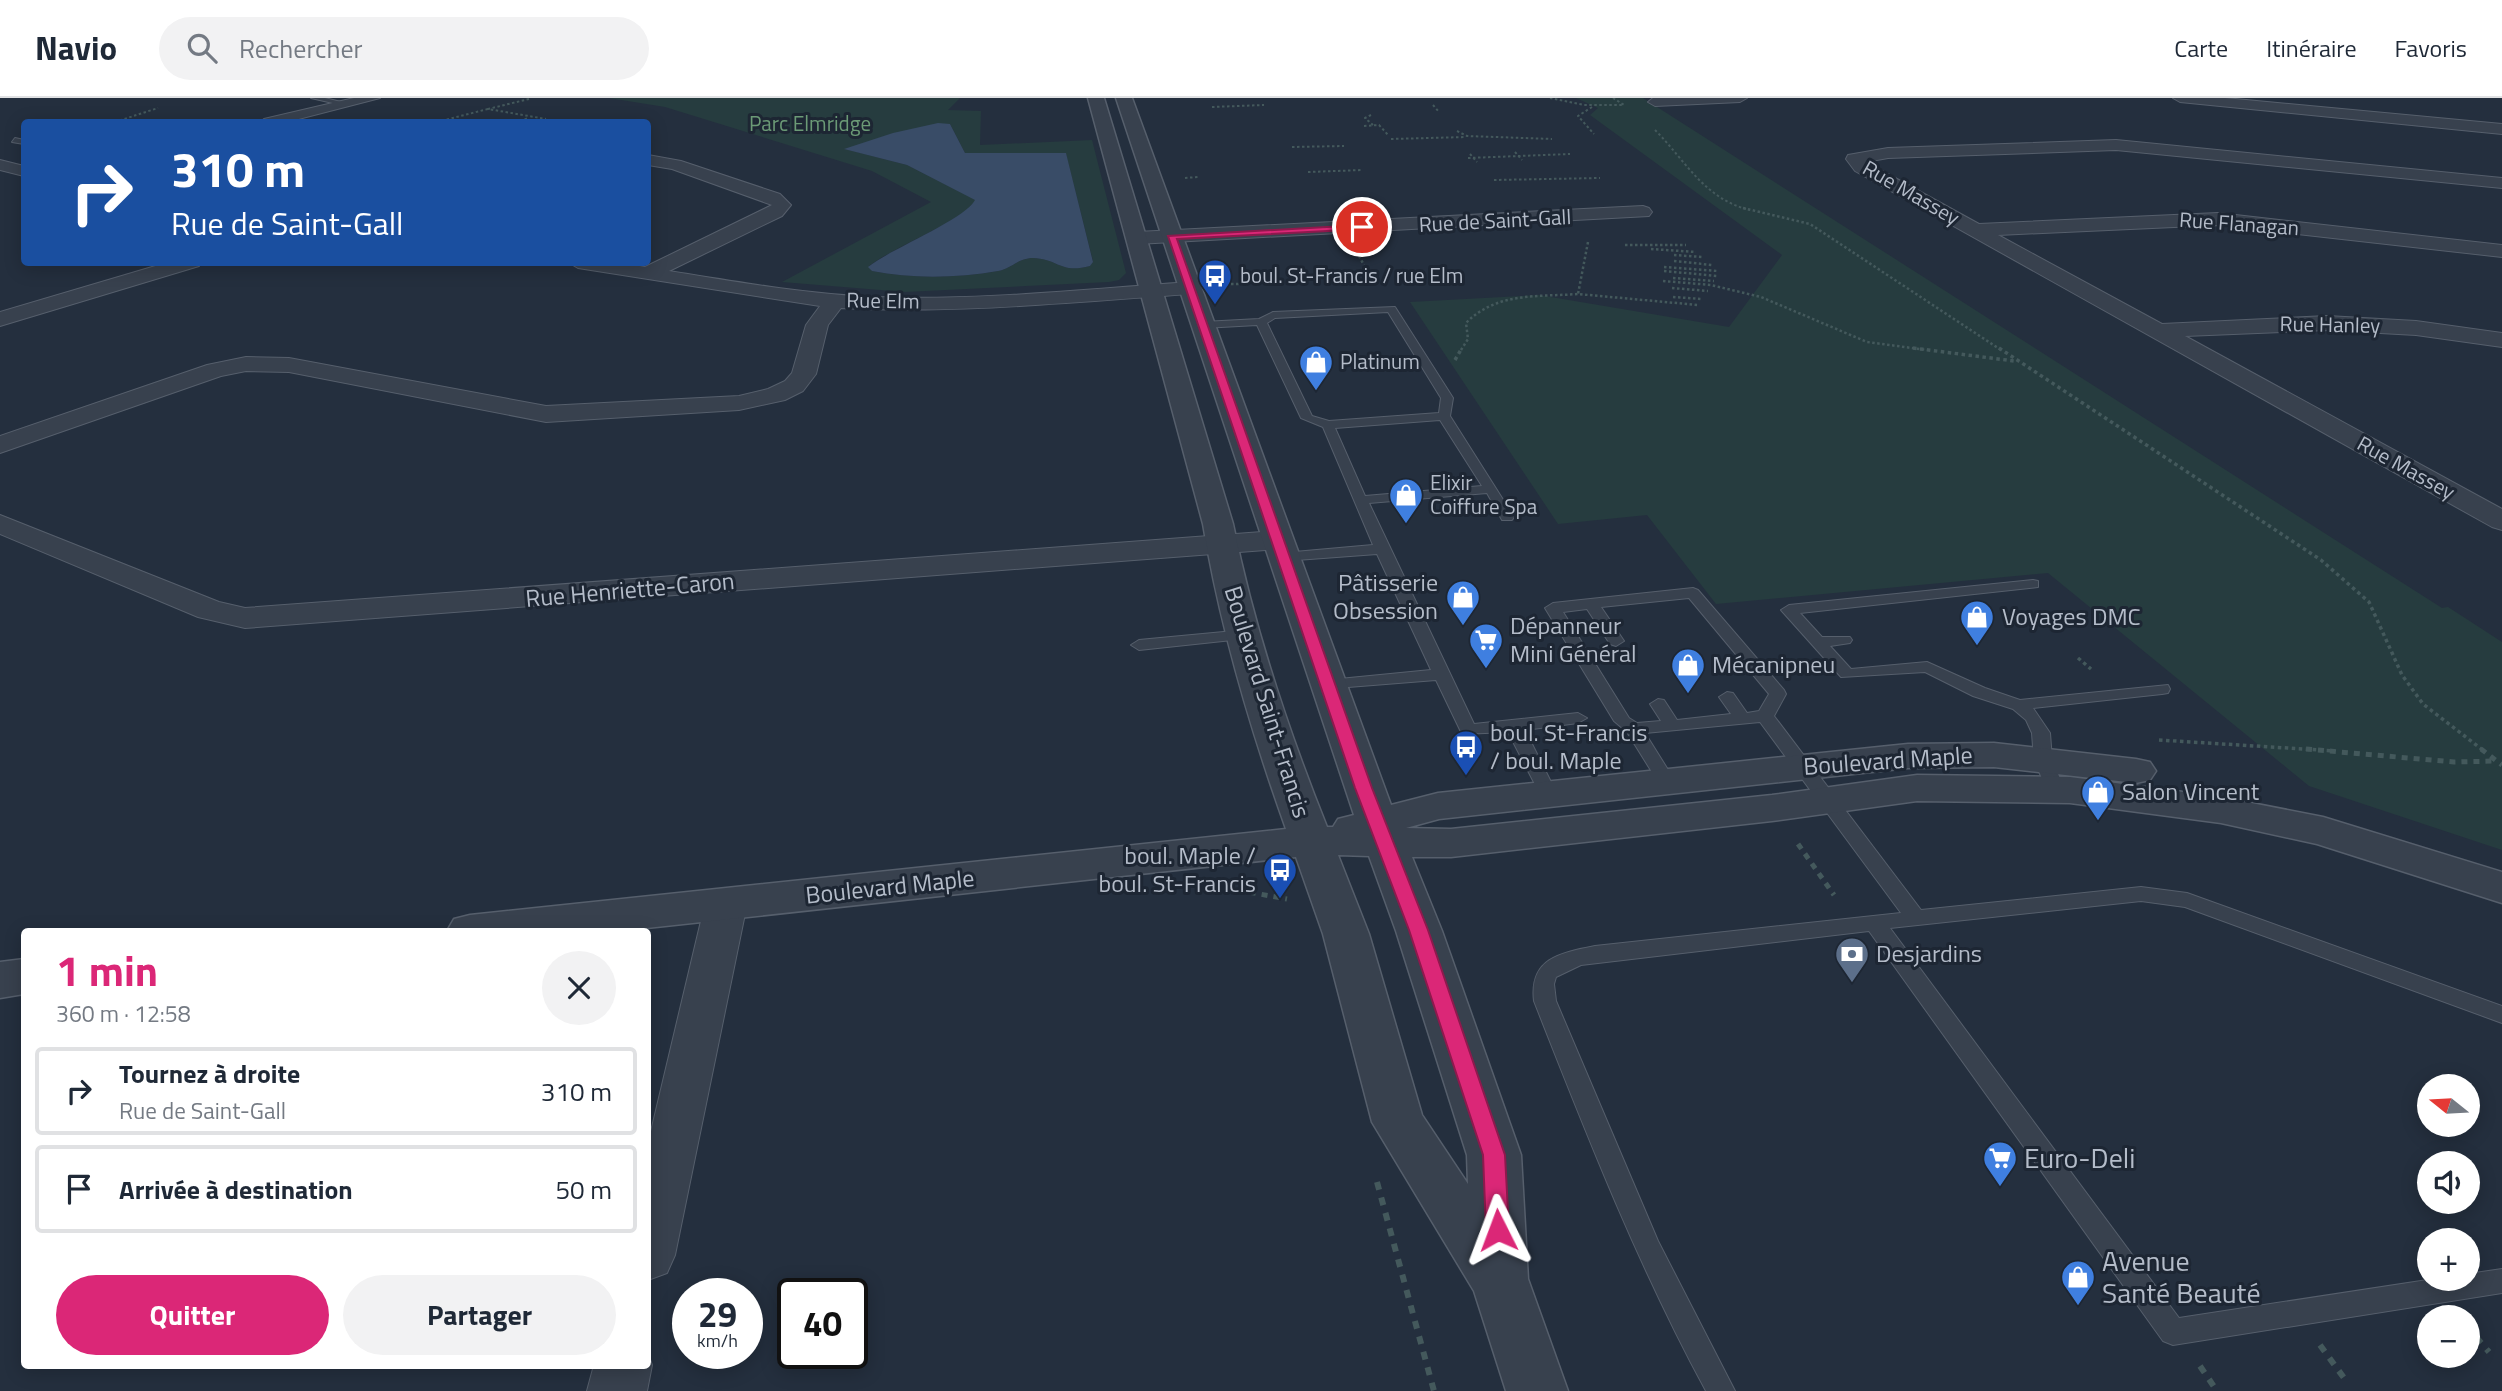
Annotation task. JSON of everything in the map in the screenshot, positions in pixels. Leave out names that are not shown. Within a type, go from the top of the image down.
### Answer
[{"type":"street","points":[[282,119],[373,98]]},
{"type":"street","name":"Boulevard Saint-Francis","points":[[1096,98],[1284,769],[1346,934],[1398,1122],[1500,1280],[1537,1391]]},
{"type":"street","name":"Boulevard Saint-Francis","points":[[1124,98],[1494,1155],[1500,1280]]},
{"type":"street","points":[[1655,102],[1740,98]]},
{"type":"street","points":[[2180,98],[2502,129]]},
{"type":"street","name":"Rue Massey","points":[[2502,183],[2116,145],[1855,157],[1861,167],[2502,521]]},
{"type":"street","points":[[648,273],[776,212],[782,205],[774,198],[675,165],[651,161]]},
{"type":"street","points":[[0,165],[21,170]]},
{"type":"street","name":"Rue de Saint-Gall","points":[[1137,238],[1643,212]]},
{"type":"street","name":"Rue Flanagan","points":[[1976,230],[2218,219],[2502,251]]},
{"type":"street","points":[[0,320],[179,266]]},
{"type":"street","name":"Rue Elm","points":[[603,266],[835,301],[950,302],[1190,288]]},
{"type":"street","points":[[0,445],[215,370],[262,363],[289,365],[546,414],[587,414],[753,402],[786,390],[800,381],[817,325],[835,301]]},
{"type":"street","name":"Rue Hanley","points":[[2158,331],[2327,323],[2393,326],[2502,340]]},
{"type":"street","name":"Rue Henriette-Caron","points":[[0,524],[209,610],[236,617],[266,618],[1222,544],[1280,548]]},
{"type":"street","name":"Boulevard Maple","points":[[1382,832],[1438,806],[1937,754],[2284,822],[2378,846],[2502,888]]},
{"type":"street","name":"Boulevard Maple","points":[[498,928],[1382,832],[1451,844],[1917,788],[2050,775],[2247,788],[2346,811],[2502,862]]},
{"type":"street","points":[[651,1242],[726,904]]},
{"type":"street","points":[[0,980],[21,977]]},
{"type":"street","points":[[617,1391],[622,1369]]},
{"type":"lane","points":[[314,98],[346,104]]},
{"type":"lane","points":[[15,139],[21,141]]},
{"type":"lane","points":[[1203,325],[1261,322],[1273,315],[1391,309],[1447,398],[1444,416],[1507,517]]},
{"type":"lane","points":[[1261,322],[1307,418],[1328,425],[1444,416]]},
{"type":"lane","points":[[1328,425],[1382,549],[1468,730],[1578,718]]},
{"type":"lane","points":[[1361,500],[1492,489]]},
{"type":"lane","points":[[1280,548],[1382,549]]},
{"type":"lane","points":[[2033,584],[1789,610],[1847,674],[1927,667],[1979,692],[2019,705],[2033,717],[2041,733],[2050,775]]},
{"type":"lane","points":[[1666,781],[1634,729],[1623,721],[1553,608],[1693,593],[1778,694],[1765,716]]},
{"type":"lane","points":[[1591,604],[1616,641]]},
{"type":"lane","points":[[1139,645],[1245,635]]},
{"type":"lane","points":[[1818,642],[1844,640]]},
{"type":"lane","points":[[1329,685],[1442,674]]},
{"type":"lane","points":[[2019,705],[2162,689]]},
{"type":"lane","points":[[1727,697],[1742,718]]},
{"type":"lane","points":[[1658,704],[1672,726]]},
{"type":"lane","points":[[1634,729],[1765,716]]},
{"type":"lane","points":[[1765,716],[1916,918]]},
{"type":"lane","points":[[1514,726],[1548,794]]},
{"type":"lane","points":[[1721,1391],[1692,1341],[1650,1251],[1545,1001],[1543,984],[1547,972],[1560,963],[1583,955],[1864,923],[2141,894],[2162,895],[2230,915],[2502,1015]]},
{"type":"lane","points":[[1864,923],[2173,1332],[2502,1281]]},
{"type":"path","points":[[1550,98],[1599,106]]},
{"type":"path","points":[[1613,98],[1632,110]]},
{"type":"path","points":[[449,119],[529,99]]},
{"type":"path","points":[[1433,105],[1439,112]]},
{"type":"path","points":[[1594,134],[1578,116],[1586,109],[1624,105]]},
{"type":"path","points":[[1212,107],[1264,106]]},
{"type":"path","points":[[125,119],[158,108]]},
{"type":"path","points":[[488,109],[546,119]]},
{"type":"path","points":[[508,116],[524,111]]},
{"type":"path","points":[[1371,115],[1365,118],[1373,125]]},
{"type":"path","points":[[541,118],[551,116]]},
{"type":"path","points":[[526,119],[534,117]]},
{"type":"path","points":[[1364,125],[1379,125],[1390,138],[1493,135],[1552,139]]},
{"type":"path","points":[[1652,127],[1677,151],[1699,181],[1718,198],[1732,205],[1810,224],[2342,576],[2369,602],[2402,675],[2423,704],[2499,763]]},
{"type":"path","points":[[1457,131],[1467,136]]},
{"type":"path","points":[[1292,147],[1344,146]]},
{"type":"path","points":[[1515,152],[1522,160]]},
{"type":"path","points":[[1470,154],[1477,162]]},
{"type":"path","points":[[1468,158],[1570,154]]},
{"type":"path","points":[[1308,172],[1363,170]]},
{"type":"path","points":[[1494,180],[1600,178]]},
{"type":"path","points":[[1578,294],[1588,242],[1600,243]]},
{"type":"path","points":[[1624,244],[1686,245]]},
{"type":"path","points":[[1648,246],[1650,249],[1696,252]]},
{"type":"path","points":[[1674,255],[1702,257]]},
{"type":"path","points":[[1674,261],[1712,265]]},
{"type":"path","points":[[1664,269],[1718,273]]},
{"type":"path","points":[[1673,278],[1714,281]]},
{"type":"path","points":[[1663,281],[1711,285],[1761,297],[1867,342],[2016,361]]},
{"type":"path","points":[[1672,288],[1707,291]]},
{"type":"path","points":[[1435,380],[1456,360],[1466,344],[1466,323],[1478,311],[1504,301],[1578,294],[1698,305]]},
{"type":"path","points":[[1673,297],[1702,299]]},
{"type":"path","points":[[2155,740],[2499,763]]},
{"type":"path","points":[[1798,844],[1864,923]]},
{"type":"path","points":[[2480,1341],[2490,1352]]},
{"type":"path","points":[[2328,1355],[2344,1378]]},
{"type":"path","points":[[2205,1373],[2217,1391]]},
{"type":"green space","name":"Parc Elmridge","points":[[609,98],[960,98],[948,110],[981,111],[980,145],[1092,140],[1126,273],[1119,280],[1109,282],[905,292],[782,282],[931,202],[872,171],[665,107]],"holes":[[[950,124],[965,153],[1066,154],[1093,261],[1090,266],[1072,268],[1033,258],[1003,270],[967,275],[935,277],[872,271],[869,266],[957,217],[976,200],[907,165],[845,149]]]},
{"type":"green space","points":[[1576,98],[1643,98],[2442,608],[2448,607],[2502,642],[2502,850],[2309,786],[2048,573],[1716,604],[1647,515],[1558,524],[1410,302],[1539,295],[1729,327],[1782,255],[1590,115],[1598,108]]},
{"type":"water","points":[[938,123],[950,124],[965,153],[1066,153],[1093,262],[1090,266],[1072,268],[1033,258],[1003,270],[967,275],[935,277],[872,271],[868,267],[879,259],[943,225],[975,200],[907,165],[844,149],[893,133]]},
{"type":"place","name":"boul. St-Francis / rue Elm","points":[[1215,306]]},
{"type":"place","name":"Platinum","points":[[1316,392]]},
{"type":"place","name":"Elixir Coiffure Spa","points":[[1406,525]]},
{"type":"place","name":"Pâtisserie Obsession","points":[[1463,627]]},
{"type":"place","name":"Voyages DMC","points":[[1977,647]]},
{"type":"place","name":"Dépanneur Mini Général","points":[[1486,670]]},
{"type":"place","name":"Mécanipneu","points":[[1688,695]]},
{"type":"place","name":"boul. St-Francis / boul. Maple","points":[[1466,777]]},
{"type":"place","name":"Salon Vincent","points":[[2098,822]]},
{"type":"place","name":"boul. Maple / boul. St-Francis","points":[[1280,900]]},
{"type":"place","name":"Desjardins","points":[[1852,984]]},
{"type":"place","name":"Euro-Deli","points":[[2000,1188]]},
{"type":"place","name":"Avenue Santé Beauté","points":[[2078,1307]]},
{"type":"route","points":[[1362,227],[1172,236],[1364,788],[1419,930],[1494,1155],[1498,1230]]}]
